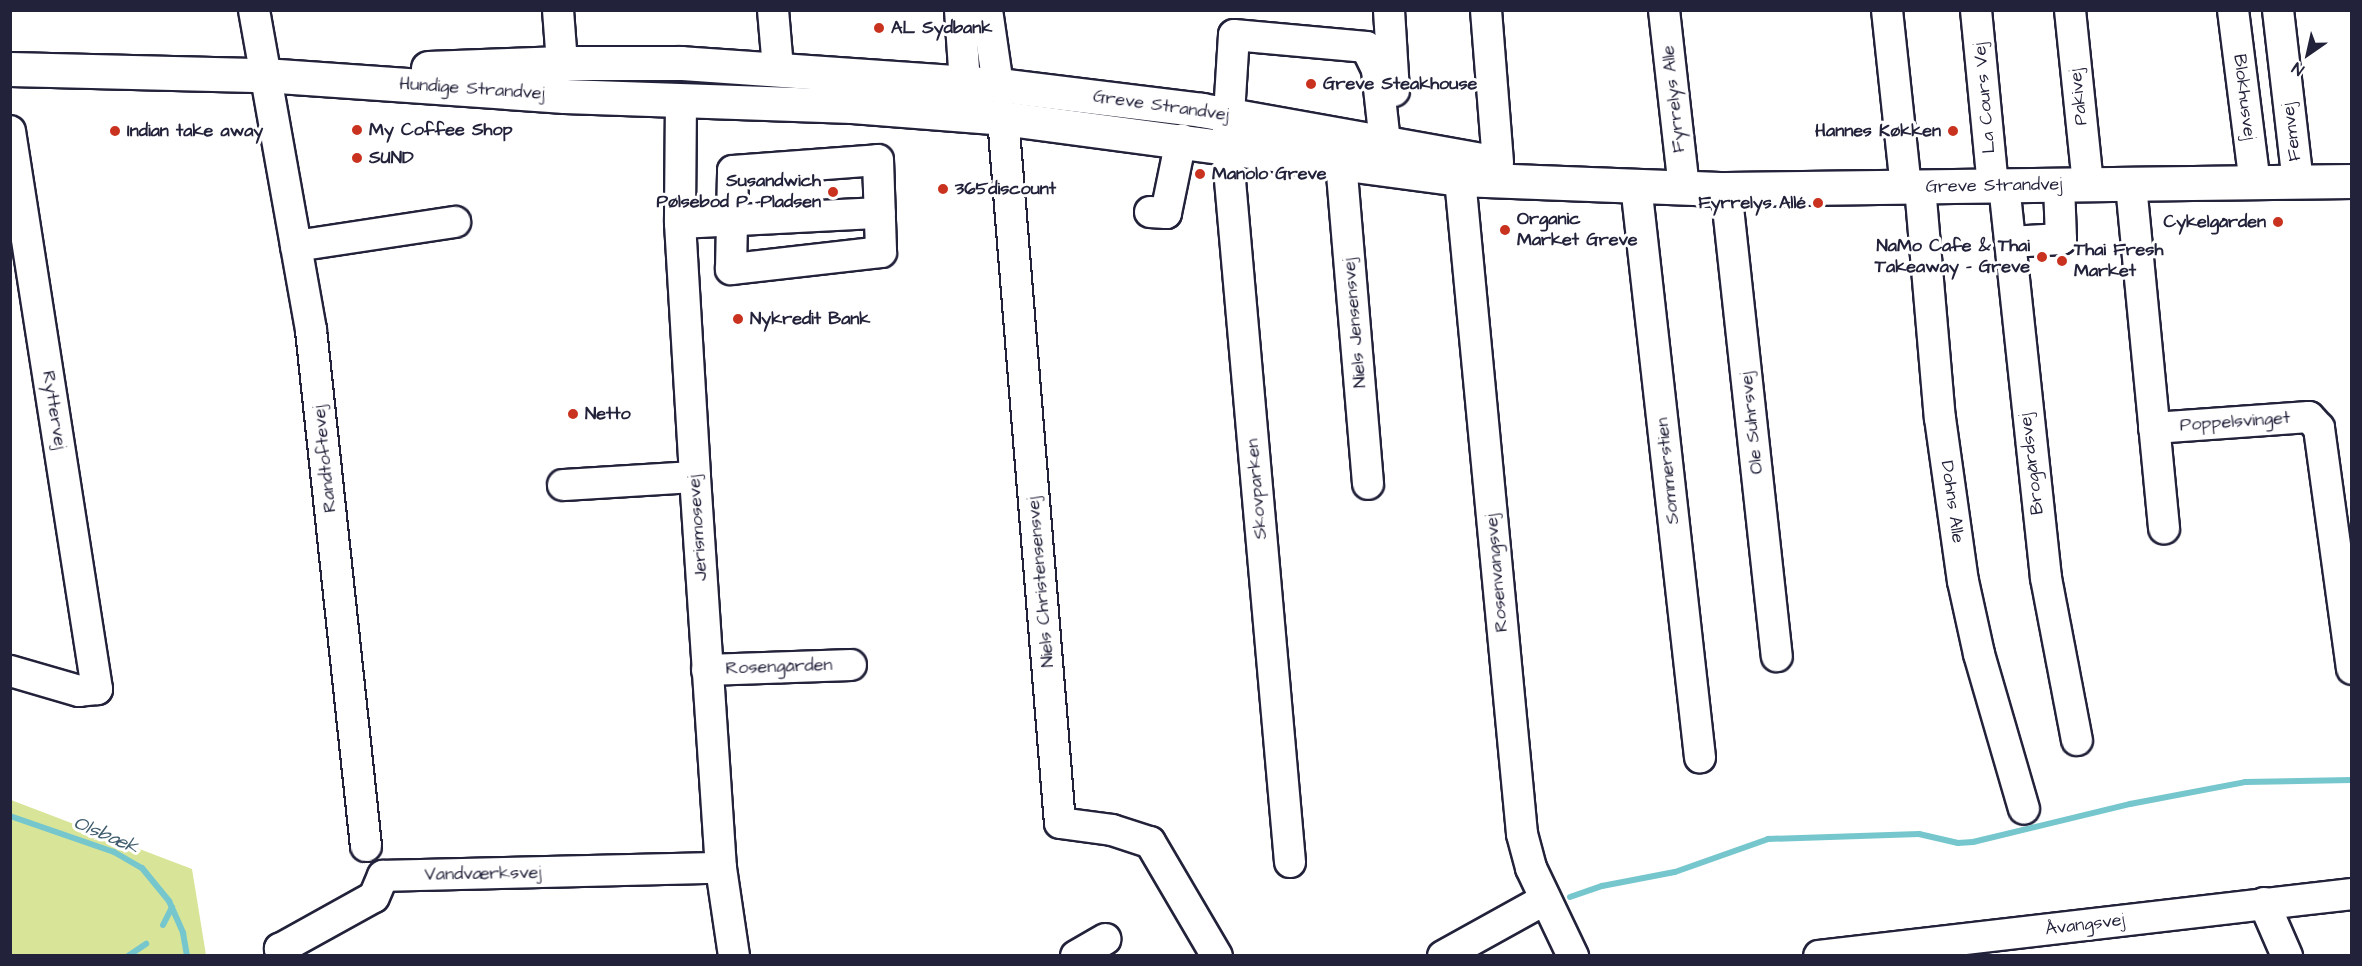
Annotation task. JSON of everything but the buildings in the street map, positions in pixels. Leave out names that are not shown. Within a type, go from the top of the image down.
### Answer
[{"type":"main road","name":"Hundige Strandvej","points":[[264,75],[562,63],[681,63]]},
{"type":"main road","name":"Greve Strandvej","points":[[681,63],[998,85],[1228,130],[1341,162],[1460,179],[1726,189],[2352,181]]},
{"type":"main road","points":[[681,63],[681,100]]},
{"type":"main road","name":"Hundige Strandvej","points":[[10,69],[264,75],[681,100]]},
{"type":"main road","name":"Greve Strandvej","points":[[681,100],[852,106],[1003,118],[1181,140],[1228,130],[1391,145],[1636,185]]},
{"type":"street","name":"Randtoftevej","points":[[254,10],[311,330],[366,846]]},
{"type":"street","points":[[558,10],[562,63]]},
{"type":"street","points":[[773,10],[778,68]]},
{"type":"street","points":[[960,10],[965,82]]},
{"type":"street","points":[[987,10],[998,85]]},
{"type":"street","points":[[1389,10],[1391,145]]},
{"type":"street","points":[[1486,10],[1498,163]]},
{"type":"street","name":"Fyrrelys Alle","points":[[1664,10],[1683,187]]},
{"type":"street","name":"Dohns Alle","points":[[1887,10],[1913,187],[1940,418],[1964,581],[1979,654],[2024,809]]},
{"type":"street","name":"La Cours Vej","points":[[1976,10],[1999,186]]},
{"type":"street","name":"Pakivej","points":[[2010,242],[2061,239],[2073,184],[2070,10]]},
{"type":"street","name":"Blokhusvej","points":[[2234,10],[2255,183]]},
{"type":"street","name":"Femvej","points":[[2278,10],[2298,182]]},
{"type":"street","name":"Skovparken","points":[[1290,862],[1228,130],[1234,35],[1366,47],[1377,70],[1391,145]]},
{"type":"street","name":"Jerismosevej","points":[[681,100],[680,223],[695,477],[722,868],[734,956]]},
{"type":"street","name":"Niels Christensensvej","points":[[1003,118],[1060,823],[1112,830],[1150,842],[1217,956]]},
{"type":"street","name":"Ryttervej","points":[[10,131],[97,689],[79,691],[10,671]]},
{"type":"street","points":[[1150,212],[1166,213],[1181,140]]},
{"type":"street","points":[[878,160],[881,252],[731,269],[732,221],[733,171],[878,160]]},
{"type":"street","name":"Niels Jensensvej","points":[[1341,162],[1368,484]]},
{"type":"street","name":"Rosenvangsvej","points":[[1460,179],[1522,834],[1544,900],[1573,956]]},
{"type":"street","name":"Sommerstien","points":[[1636,185],[1700,757]]},
{"type":"street","name":"Poppelsvinget","points":[[2131,185],[2164,528]]},
{"type":"street","name":"Brogårdsvej","points":[[1999,186],[2010,242],[2046,578],[2077,740]]},
{"type":"street","name":"Ole Suhrsvej","points":[[1726,189],[1777,656]]},
{"type":"street","points":[[680,223],[880,213]]},
{"type":"street","points":[[296,246],[455,222]]},
{"type":"street","name":"Poppelsvinget","points":[[2154,428],[2309,417],[2319,428],[2352,669]]},
{"type":"street","points":[[563,485],[695,477]]},
{"type":"street","name":"Rosengården","points":[[707,670],[851,665]]},
{"type":"street","name":"Vandværksvej","points":[[284,956],[280,949],[374,897],[383,876],[722,868]]},
{"type":"street","name":"Åvangsvej","points":[[1819,956],[2036,943],[2264,903],[2352,894]]},
{"type":"street","points":[[1443,956],[1544,900]]},
{"type":"street","points":[[2264,903],[2287,956]]},
{"type":"street","points":[[1076,956],[1105,939]]},
{"type":"green space","points":[[11,800],[192,869],[206,955],[11,955]]},
{"type":"waterway","points":[[1570,897],[1602,886],[1675,872],[1768,839],[1919,834],[1958,843],[1973,842],[2130,804],[2245,782],[2352,780]]},
{"type":"waterway","name":"Olsbæk","points":[[10,816],[114,852],[142,868],[169,901],[183,933],[187,956]]},
{"type":"waterway","name":"Olsbæk","points":[[163,925],[172,907]]},
{"type":"waterway","name":"Olsbæk","points":[[128,956],[146,944]]},
{"type":"place","name":"AL Sydbank","points":[[879,28]]},
{"type":"place","name":"Greve Steakhouse","points":[[1311,84]]},
{"type":"place","name":"My Coffee Shop","points":[[357,130]]},
{"type":"place","name":"Indian take away","points":[[115,131]]},
{"type":"place","name":"Hannes Køkken","points":[[1953,131]]},
{"type":"place","name":"SUND","points":[[357,158]]},
{"type":"place","name":"Manolo Greve","points":[[1200,174]]},
{"type":"place","name":"365discount","points":[[943,189]]},
{"type":"place","name":"Susandwich Pølsebod P -Pladsen","points":[[833,192]]},
{"type":"place","name":"Fyrrelys Allé","points":[[1818,203]]},
{"type":"place","name":"Cykelgården","points":[[2278,222]]},
{"type":"place","name":"Organic Market Greve","points":[[1505,230]]},
{"type":"place","name":"NaMo Cafe & Thai Takeaway - Greve","points":[[2042,257]]},
{"type":"place","name":"Thai Fresh Market","points":[[2062,261]]},
{"type":"place","name":"Nykredit Bank","points":[[738,319]]},
{"type":"place","name":"Netto","points":[[573,414]]}]
